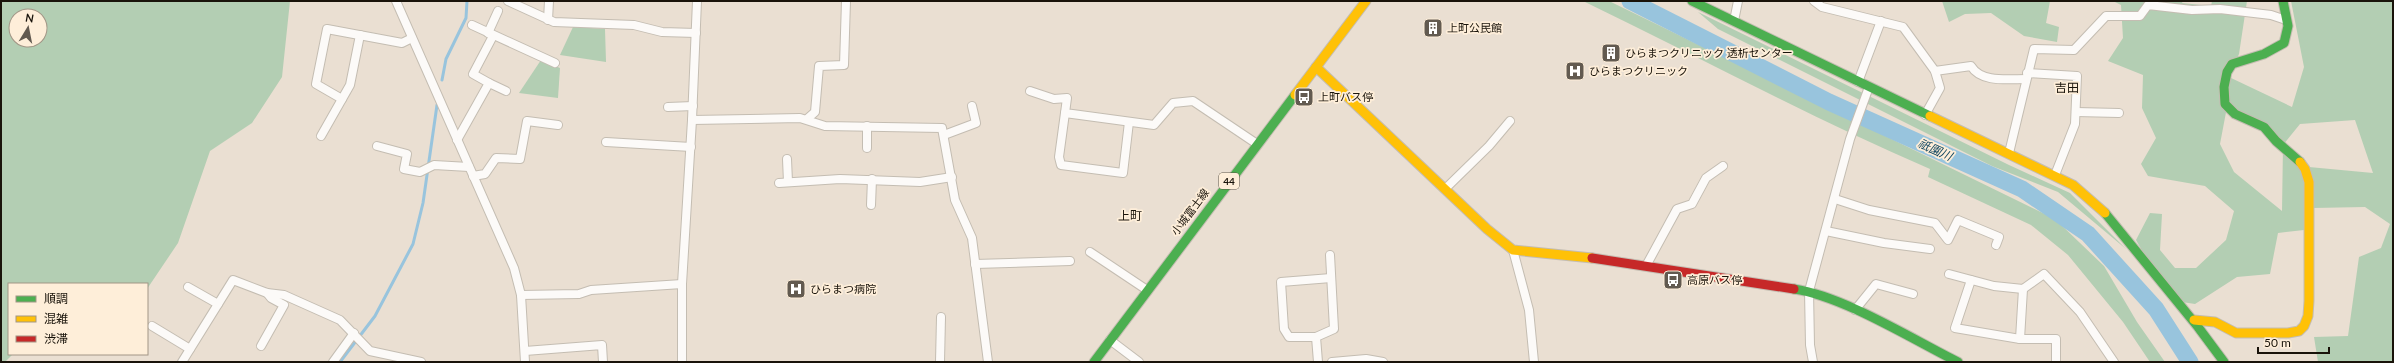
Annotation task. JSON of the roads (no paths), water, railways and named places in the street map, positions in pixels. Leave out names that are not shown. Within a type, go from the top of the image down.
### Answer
[{"type":"street","points":[[396,1],[514,268],[521,296],[525,362]]},
{"type":"street","points":[[508,1],[548,20],[585,24],[634,25],[662,32],[696,32]]},
{"type":"street","points":[[548,20],[550,1]]},
{"type":"street","points":[[682,362],[682,284],[691,147],[697,1]]},
{"type":"street","points":[[807,119],[816,112],[819,66],[844,65],[846,1]]},
{"type":"street","name":"小城富士線","points":[[1094,362],[1366,1]]},
{"type":"street","points":[[1692,1],[1926,115],[2055,175],[2089,196],[2111,218],[2133,248],[2194,320],[2224,362]]},
{"type":"street","points":[[1734,21],[1738,1]]},
{"type":"street","points":[[1814,1],[1822,7],[1903,26],[1935,71],[1940,88],[1926,115]]},
{"type":"street","points":[[2194,320],[2215,322],[2236,333],[2288,333],[2299,330],[2306,321],[2309,301],[2309,182],[2307,169],[2277,143],[2265,128],[2230,112],[2224,104],[2222,97],[2228,68],[2232,64],[2264,54],[2284,43],[2288,26],[2283,1]]},
{"type":"street","points":[[2009,153],[2026,76],[2034,49],[2074,50],[2106,16],[2140,16],[2148,6],[2192,10],[2220,9],[2271,15],[2286,20]]},
{"type":"street","points":[[498,11],[473,74],[506,91]]},
{"type":"street","points":[[1858,82],[1881,21]]},
{"type":"street","points":[[472,25],[555,63]]},
{"type":"street","points":[[342,99],[316,84],[327,29],[402,43],[412,38]]},
{"type":"street","points":[[321,136],[350,85],[360,35]]},
{"type":"street","points":[[1935,71],[1971,66],[1974,72],[1996,80],[2026,76],[2077,76],[2076,124],[2055,175]]},
{"type":"street","points":[[1316,67],[1389,134],[1487,229],[1513,250],[1557,253],[1809,291],[1855,310],[1958,362]]},
{"type":"street","points":[[457,140],[490,83]]},
{"type":"street","points":[[1813,362],[1810,345],[1809,291],[1850,139],[1869,87]]},
{"type":"street","points":[[1030,91],[1054,99],[1067,98],[1059,157],[1061,165],[1123,173],[1129,122]]},
{"type":"street","points":[[1065,113],[1154,125],[1172,103],[1193,101],[1257,144]]},
{"type":"street","points":[[668,107],[693,106]]},
{"type":"street","points":[[944,135],[976,124],[972,106]]},
{"type":"street","points":[[2076,112],[2119,113]]},
{"type":"street","points":[[692,120],[807,119],[825,126],[942,128],[955,200],[972,238],[988,362]]},
{"type":"street","points":[[473,176],[485,174],[496,158],[520,159],[526,121],[558,125]]},
{"type":"street","points":[[1446,189],[1489,146],[1510,121]]},
{"type":"street","points":[[867,126],[867,148]]},
{"type":"street","points":[[606,142],[691,147]]},
{"type":"street","points":[[377,146],[407,154],[404,169],[420,172],[434,166],[469,167]]},
{"type":"street","points":[[787,159],[788,182]]},
{"type":"street","points":[[1646,266],[1677,209],[1692,204],[1706,178],[1723,166]]},
{"type":"street","points":[[779,183],[840,179],[920,182],[952,177]]},
{"type":"street","points":[[871,205],[872,180]]},
{"type":"street","points":[[1835,199],[1869,210],[1935,223],[1948,240],[1958,220],[1998,237],[1996,245]]},
{"type":"street","points":[[1826,231],[1884,243],[1930,249]]},
{"type":"street","points":[[1513,250],[1529,310],[1534,362]]},
{"type":"street","points":[[1090,252],[1147,290]]},
{"type":"street","points":[[1330,255],[1334,329],[1316,337],[1289,337],[1284,329],[1281,282],[1331,278]]},
{"type":"street","points":[[975,264],[1070,261]]},
{"type":"street","points":[[1949,274],[1994,286],[2023,288],[2044,274],[2080,312],[2114,362]]},
{"type":"street","points":[[182,362],[233,280],[267,293],[284,295],[340,320],[370,351],[421,362]]},
{"type":"street","points":[[1971,280],[1955,328],[2020,339],[2056,339],[2056,362]]},
{"type":"street","points":[[521,296],[579,294],[591,290],[682,284]]},
{"type":"street","points":[[1855,310],[1876,284],[1913,294]]},
{"type":"street","points":[[188,286],[218,304]]},
{"type":"street","points":[[2020,339],[2023,288]]},
{"type":"street","points":[[261,346],[284,305],[271,298],[267,293]]},
{"type":"street","points":[[940,362],[941,318]]},
{"type":"street","points":[[152,326],[190,349]]},
{"type":"street","points":[[333,362],[354,333]]},
{"type":"street","points":[[1316,337],[1318,362]]},
{"type":"street","points":[[1110,340],[1138,362]]},
{"type":"street","points":[[525,351],[602,345],[603,362]]},
{"type":"street","points":[[1332,362],[1366,360],[1383,362]]},
{"type":"waterway","points":[[442,80],[446,59],[466,18],[467,1]]},
{"type":"waterway","name":"祇園川","points":[[1630,1],[1829,102],[2022,189],[2088,234],[2156,309],[2190,362]]},
{"type":"waterway","points":[[340,362],[375,316],[413,244],[423,203],[437,105]]},
{"type":"place","name":"上町公民館","points":[[1433,28]]},
{"type":"place","name":"ひらまつクリニック 透析センター","points":[[1611,53]]},
{"type":"place","name":"ひらまつクリニック","points":[[1575,71]]},
{"type":"place","name":"上町バス停","points":[[1304,97]]},
{"type":"place","name":"高原バス停","points":[[1673,280]]},
{"type":"place","name":"ひらまつ病院","points":[[796,289]]},
{"type":"district","name":"吉田","points":[[2067,88]]},
{"type":"district","name":"上町","points":[[1130,216]]}]
